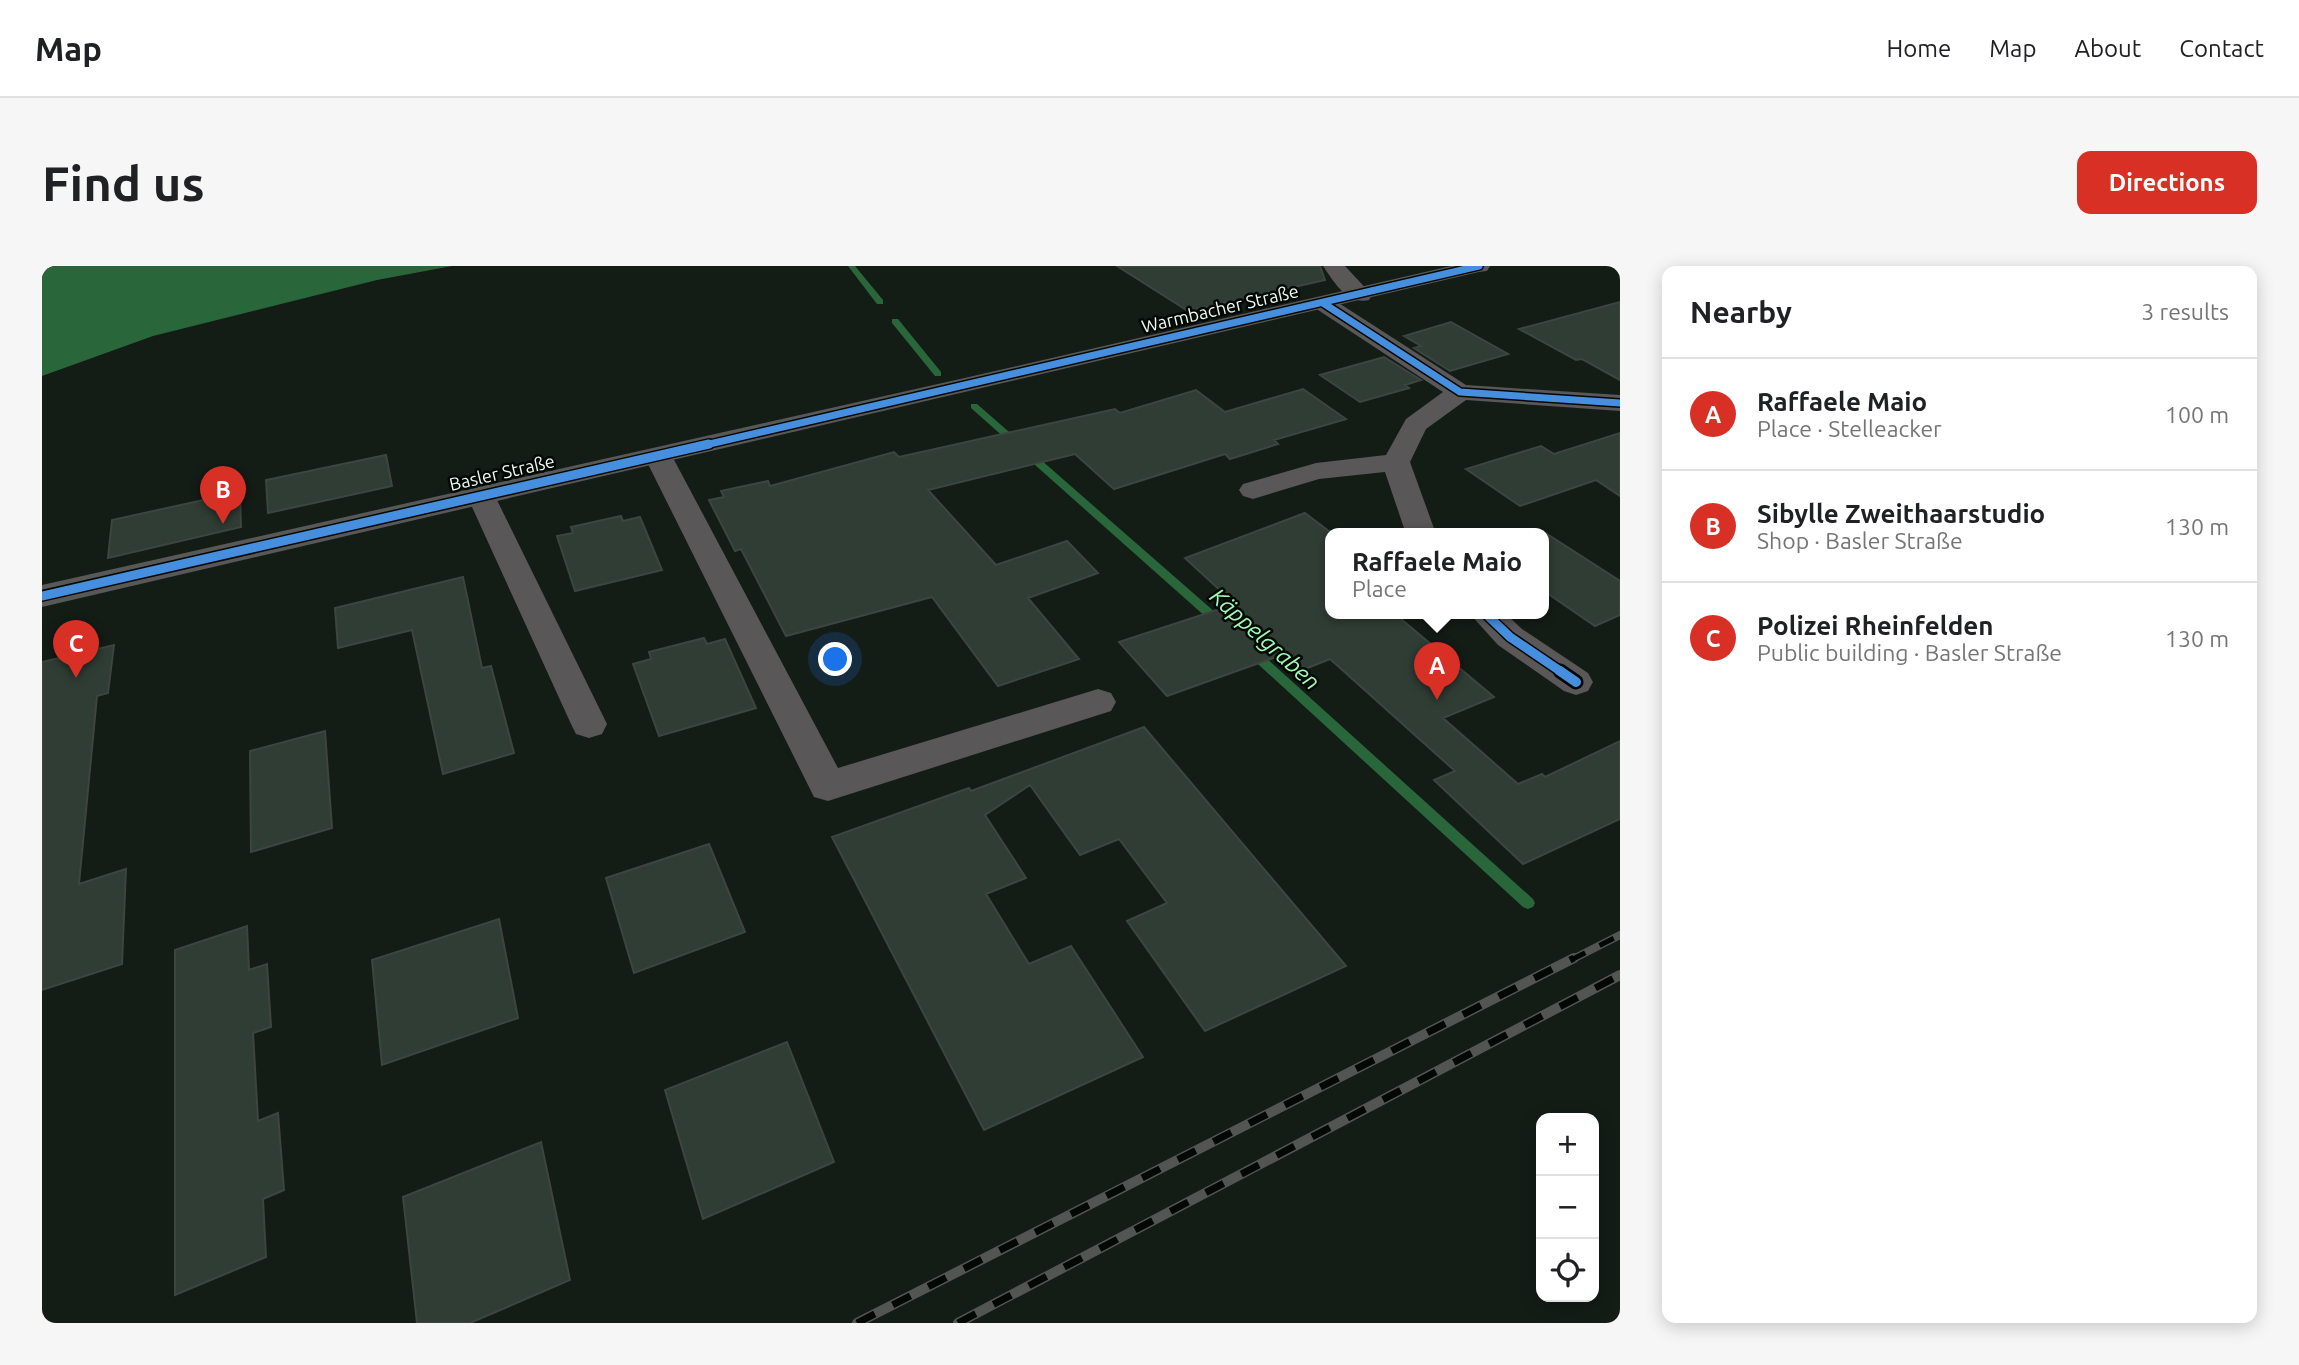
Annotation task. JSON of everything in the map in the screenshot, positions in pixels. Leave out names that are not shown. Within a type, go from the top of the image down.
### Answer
[{"type":"main road","name":"Warmbacher Straße","points":[[969,385],[1479,266]]},
{"type":"main road","name":"Basler Straße","points":[[42,596],[969,385]]},
{"type":"street","points":[[1335,266],[1345,281],[1362,295]]},
{"type":"street","points":[[1323,303],[1460,392],[1620,403]]},
{"type":"street","points":[[1419,528],[1396,462],[1415,425],[1460,392]]},
{"type":"street","points":[[658,456],[828,786],[1098,702]]},
{"type":"street","points":[[1253,490],[1316,471],[1396,462]]},
{"type":"street","points":[[481,496],[589,724]]},
{"type":"street","points":[[1491,619],[1510,637],[1576,682]]},
{"type":"shaded area","points":[[42,266],[452,266],[377,280],[153,336],[42,376]]},
{"type":"building","points":[[1117,266],[1320,266],[1325,280],[1188,311]]},
{"type":"building","points":[[1620,302],[1620,380],[1519,329]]},
{"type":"building","points":[[1451,322],[1508,354],[1450,371],[1414,348],[1421,346],[1404,336]]},
{"type":"building","points":[[1384,357],[1421,380],[1405,385],[1409,388],[1360,402],[1320,375]]},
{"type":"building","points":[[1303,389],[1346,419],[1274,440],[1278,444],[1230,459],[1225,454],[1114,489],[1075,454],[928,490],[996,565],[1067,541],[1098,573],[1028,598],[1079,659],[998,686],[932,597],[786,636],[741,549],[735,551],[709,500],[724,497],[721,491],[768,481],[770,486],[894,452],[899,457],[1115,409],[1120,413],[1196,390],[1225,412]]},
{"type":"building","points":[[1620,433],[1620,496],[1596,480],[1520,506],[1466,469],[1541,446],[1554,454]]},
{"type":"building","points":[[386,455],[392,486],[268,513],[266,480]]},
{"type":"building","points":[[240,492],[241,527],[108,558],[112,520]]},
{"type":"building","points":[[1305,513],[1325,528],[1325,619],[1401,619],[1494,697],[1443,718],[1518,784],[1542,774],[1545,777],[1620,741],[1620,819],[1523,864],[1434,780],[1455,771],[1330,659],[1305,669],[1287,653],[1167,696],[1119,642],[1235,604],[1185,558]]},
{"type":"building","points":[[621,516],[623,521],[640,517],[662,570],[575,591],[557,536],[573,533],[571,527]]},
{"type":"building","points":[[1549,535],[1620,581],[1620,615],[1595,626],[1549,594]]},
{"type":"building","points":[[463,577],[482,668],[491,666],[514,753],[443,774],[412,630],[338,648],[335,608]]},
{"type":"building","points":[[704,638],[707,644],[725,639],[756,708],[659,736],[633,664],[651,659],[649,652]]},
{"type":"building","points":[[114,645],[108,693],[97,696],[79,884],[126,869],[122,964],[42,990],[42,662]]},
{"type":"building","points":[[1144,727],[1346,966],[1205,1031],[1127,921],[1167,903],[1119,839],[1080,855],[1030,785],[985,815],[1026,878],[986,894],[1029,964],[1071,946],[1143,1057],[984,1130],[832,837],[969,788],[971,791]]},
{"type":"building","points":[[325,731],[332,828],[251,852],[250,751]]},
{"type":"building","points":[[709,844],[745,932],[634,973],[606,878]]},
{"type":"building","points":[[499,919],[518,1018],[382,1065],[372,960]]},
{"type":"building","points":[[247,926],[249,970],[267,964],[271,1027],[253,1033],[258,1121],[278,1113],[284,1190],[263,1199],[266,1257],[175,1295],[175,950]]},
{"type":"building","points":[[787,1042],[834,1162],[703,1219],[665,1090]]},
{"type":"building","points":[[541,1142],[570,1280],[470,1323],[417,1323],[403,1197]]},
{"type":"waterway","name":"Käppelgraben","points":[[851,266],[880,302]]},
{"type":"waterway","name":"Käppelgraben","points":[[895,321],[938,374]]},
{"type":"waterway","name":"Käppelgraben","points":[[974,406],[1220,623]]},
{"type":"waterway","name":"Käppelgraben","points":[[1251,651],[1528,903]]},
{"type":"railway","points":[[1571,960],[1620,935]]},
{"type":"railway","points":[[857,1323],[1574,958]]},
{"type":"railway","points":[[958,1323],[1620,975]]},
{"type":"cycle path","points":[[42,596],[1479,266]]},
{"type":"cycle path","points":[[1323,303],[1460,392],[1620,403]]},
{"type":"cycle path","points":[[1491,619],[1510,637],[1576,682]]},
{"type":"place","name":"Sibylle Zweithaarstudio","points":[[223,524]]},
{"type":"place","name":"Polizei Rheinfelden","points":[[76,678]]},
{"type":"place","name":"Raffaele Maio","points":[[1437,700]]}]
